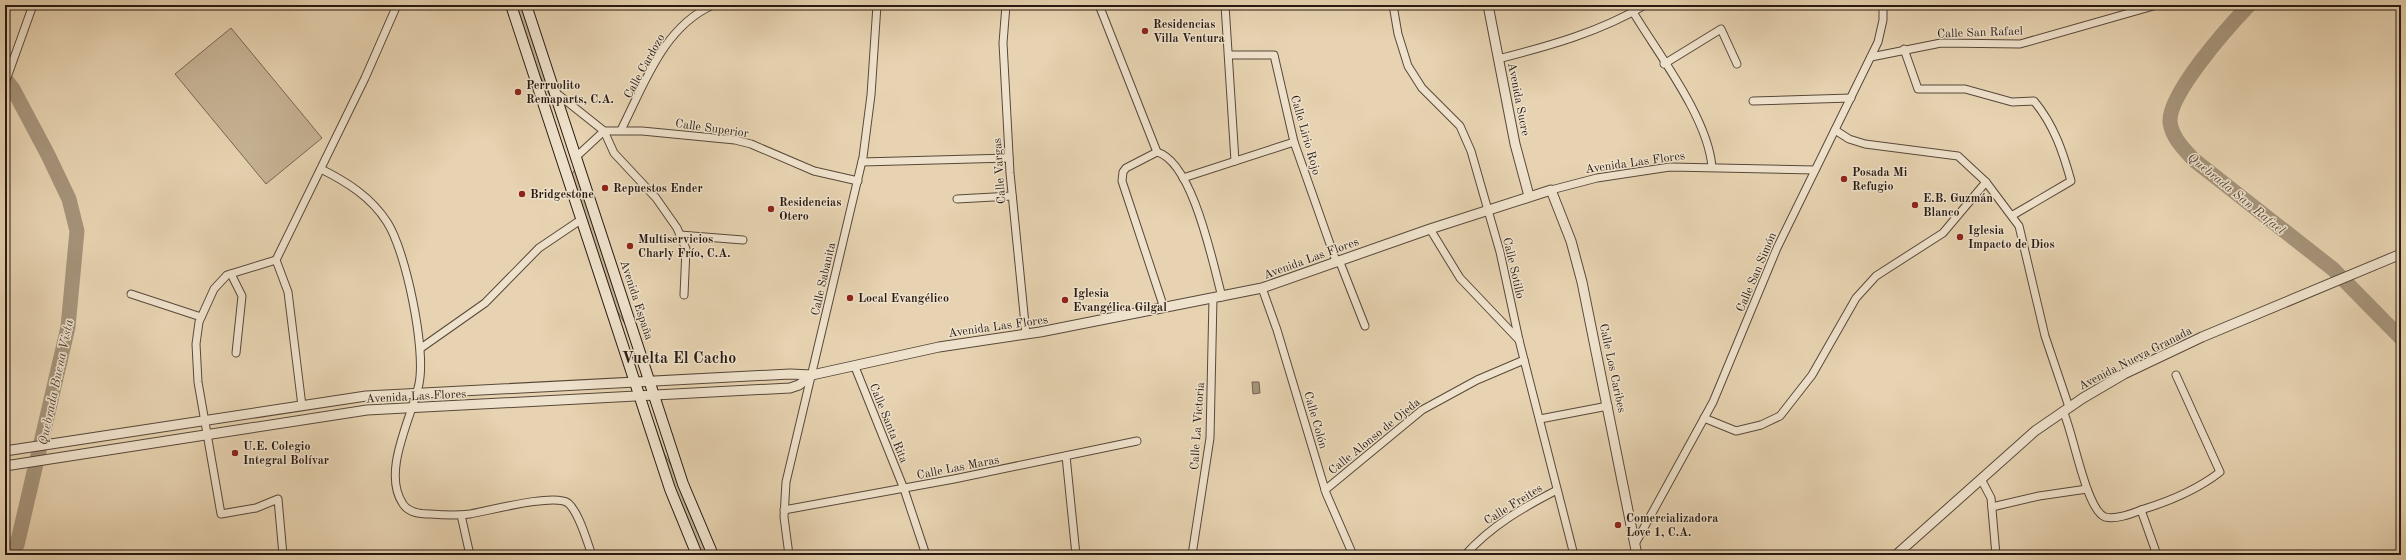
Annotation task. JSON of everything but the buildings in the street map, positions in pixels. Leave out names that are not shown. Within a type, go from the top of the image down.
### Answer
[{"type":"main road","points":[[511,5],[674,500],[697,555]]},
{"type":"main road","name":"Avenida España","points":[[526,5],[689,501],[713,555]]},
{"type":"main road","points":[[564,164],[576,157]]},
{"type":"street","points":[[5,83],[33,5]]},
{"type":"street","points":[[283,555],[278,499],[256,508],[222,514],[207,435],[196,364],[196,344],[201,317],[214,288],[231,274],[276,260],[322,169],[374,60],[397,5]]},
{"type":"street","name":"Calle Cardozo","points":[[621,130],[671,38],[695,15],[713,5]]},
{"type":"street","name":"Calle Sabanita","points":[[789,555],[784,531],[786,482],[794,440],[812,375],[862,162],[872,95],[877,5]]},
{"type":"street","name":"Calle Vargas","points":[[1006,5],[1003,42],[1009,158],[1026,334]]},
{"type":"street","points":[[1099,5],[1157,152],[1126,168],[1122,181],[1164,308]]},
{"type":"street","points":[[1225,5],[1230,55],[1235,161]]},
{"type":"street","name":"Calle Sotillo","points":[[1393,5],[1398,34],[1408,66],[1422,88],[1460,126],[1471,151],[1488,209],[1556,490],[1574,555]]},
{"type":"street","name":"Avenida Sucre","points":[[1488,5],[1518,154],[1529,196]]},
{"type":"street","points":[[1498,59],[1559,43],[1633,12],[1645,5]]},
{"type":"street","name":"Calle San Simón","points":[[1635,544],[1704,418],[1777,248],[1871,57],[1881,32],[1883,5]]},
{"type":"street","name":"Calle San Rafael","points":[[1871,57],[1941,43],[2020,44],[2157,5]]},
{"type":"street","points":[[1633,12],[1705,134],[1712,167]]},
{"type":"street","points":[[1664,64],[1722,30],[1737,64]]},
{"type":"street","points":[[1904,50],[1918,89],[1973,90],[2012,102],[2034,101],[2041,109],[2059,142],[2072,181],[2013,215]]},
{"type":"street","name":"Calle Lirio Rojo","points":[[1230,55],[1274,55],[1294,142],[1338,260],[1366,326]]},
{"type":"street","points":[[555,92],[604,131],[614,153],[656,198],[680,235],[686,249],[684,295]]},
{"type":"street","points":[[1753,101],[1851,98]]},
{"type":"street","name":"Calle Superior","points":[[604,131],[621,130],[735,140],[751,144],[814,171],[858,181]]},
{"type":"street","points":[[1835,130],[1848,139],[1865,144],[1958,156],[1986,182],[2013,215],[2022,234],[2049,349],[2087,488],[2096,509],[2104,516],[2116,517],[2141,510],[2188,492],[2220,472],[2176,375]]},
{"type":"street","points":[[576,157],[604,131]]},
{"type":"street","points":[[1183,178],[1294,142]]},
{"type":"street","name":"Calle La Victoria","points":[[1157,152],[1166,155],[1183,178],[1199,215],[1218,298],[1210,438],[1192,555]]},
{"type":"street","points":[[862,162],[1009,158]]},
{"type":"street","name":"Avenida Las Flores","points":[[5,451],[366,396],[790,374],[812,375],[855,367],[944,346],[1026,334],[1218,298],[1262,288],[1338,260],[1488,209],[1529,196],[1597,178],[1627,172],[1670,167],[1815,170]]},
{"type":"street","points":[[322,169],[358,190],[388,222],[403,263],[421,348],[420,373],[416,394],[398,454],[397,483],[401,500],[406,508],[420,514],[461,515],[544,500],[563,500],[572,508],[592,555]]},
{"type":"street","points":[[1704,418],[1736,431],[1761,425],[1780,416],[1812,374],[1848,310],[1869,284],[1944,233],[1986,182]]},
{"type":"street","name":"Calle Los Caribes","points":[[1551,190],[1575,253],[1608,406],[1637,555]]},
{"type":"street","points":[[957,199],[1012,196]]},
{"type":"street","points":[[421,348],[485,303],[539,248],[582,219]]},
{"type":"street","points":[[1430,229],[1460,278],[1519,340]]},
{"type":"street","points":[[680,235],[743,240]]},
{"type":"street","name":"Avenida Nueva Granada","points":[[1896,555],[2034,431],[2066,409],[2124,374],[2176,349],[2401,254]]},
{"type":"street","points":[[276,260],[288,292],[302,406]]},
{"type":"street","points":[[231,274],[242,296],[236,353]]},
{"type":"street","name":"Calle Colón","points":[[1262,288],[1277,330],[1325,490],[1353,555]]},
{"type":"street","points":[[131,294],[201,317]]},
{"type":"street","name":"Calle Alonso de Ojeda","points":[[1325,490],[1422,410],[1477,380],[1524,360]]},
{"type":"street","name":"Calle Santa Rita","points":[[855,367],[904,489],[926,555]]},
{"type":"street","name":"Avenida Las Flores","points":[[5,466],[367,410],[790,388],[799,385],[812,375]]},
{"type":"street","points":[[1540,419],[1608,406]]},
{"type":"street","name":"Calle Las Maras","points":[[784,510],[904,489],[1137,441]]},
{"type":"street","points":[[1066,456],[1076,555]]},
{"type":"street","points":[[1981,479],[1989,493],[1992,507],[1996,555]]},
{"type":"street","points":[[1992,507],[2039,496],[2087,488]]},
{"type":"street","name":"Calle Freites","points":[[1464,555],[1485,534],[1509,516],[1556,490]]},
{"type":"street","points":[[2141,510],[2157,555]]},
{"type":"street","points":[[461,515],[470,555]]},
{"type":"shaded area","points":[[516,5],[521,5],[565,140],[551,98],[539,74]]},
{"type":"shaded area","points":[[231,28],[322,138],[266,184],[175,74]]},
{"type":"shaded area","points":[[574,171],[640,368],[625,324],[615,307],[572,174]]},
{"type":"shaded area","points":[[1252,382],[1259,382],[1260,393],[1253,394]]},
{"type":"shaded area","points":[[649,409],[665,455],[672,467],[687,508],[708,555],[702,555],[674,487]]},
{"type":"waterway","name":"Quebrada San Rafael","points":[[2249,5],[2228,28],[2189,78],[2172,110],[2170,122],[2173,133],[2179,143],[2194,160],[2333,269],[2401,338]]},
{"type":"waterway","name":"Quebrada Buena Vista","points":[[5,79],[13,89],[48,155],[69,199],[77,231],[68,327],[17,545]]},
{"type":"waterway","name":"Quebrada Buena Vista","points":[[16,555],[17,545]]},
{"type":"place","name":"Residencias Villa Ventura","points":[[1145,31]]},
{"type":"place","name":"Perruolito Remaparts, C.A.","points":[[518,92]]},
{"type":"place","name":"Posada Mi Refugio","points":[[1844,179]]},
{"type":"place","name":"Repuestos Ender","points":[[605,188]]},
{"type":"place","name":"Bridgestone","points":[[522,194]]},
{"type":"place","name":"E.B. Guzmán Blanco","points":[[1915,205]]},
{"type":"place","name":"Residencias Otero","points":[[771,209]]},
{"type":"place","name":"Iglesia Impacto de Dios","points":[[1960,237]]},
{"type":"place","name":"Multiservicios Charly Frío, C.A.","points":[[630,246]]},
{"type":"place","name":"Local Evangélico","points":[[850,298]]},
{"type":"place","name":"Iglesia Evangélica Gilgal","points":[[1065,300]]},
{"type":"place","name":"U.E. Colegio Integral Bolívar","points":[[235,453]]},
{"type":"place","name":"Comercializadora Love 1, C.A.","points":[[1618,525]]},
{"type":"district","name":"Vuelta El Cacho","points":[[679,357]]}]
